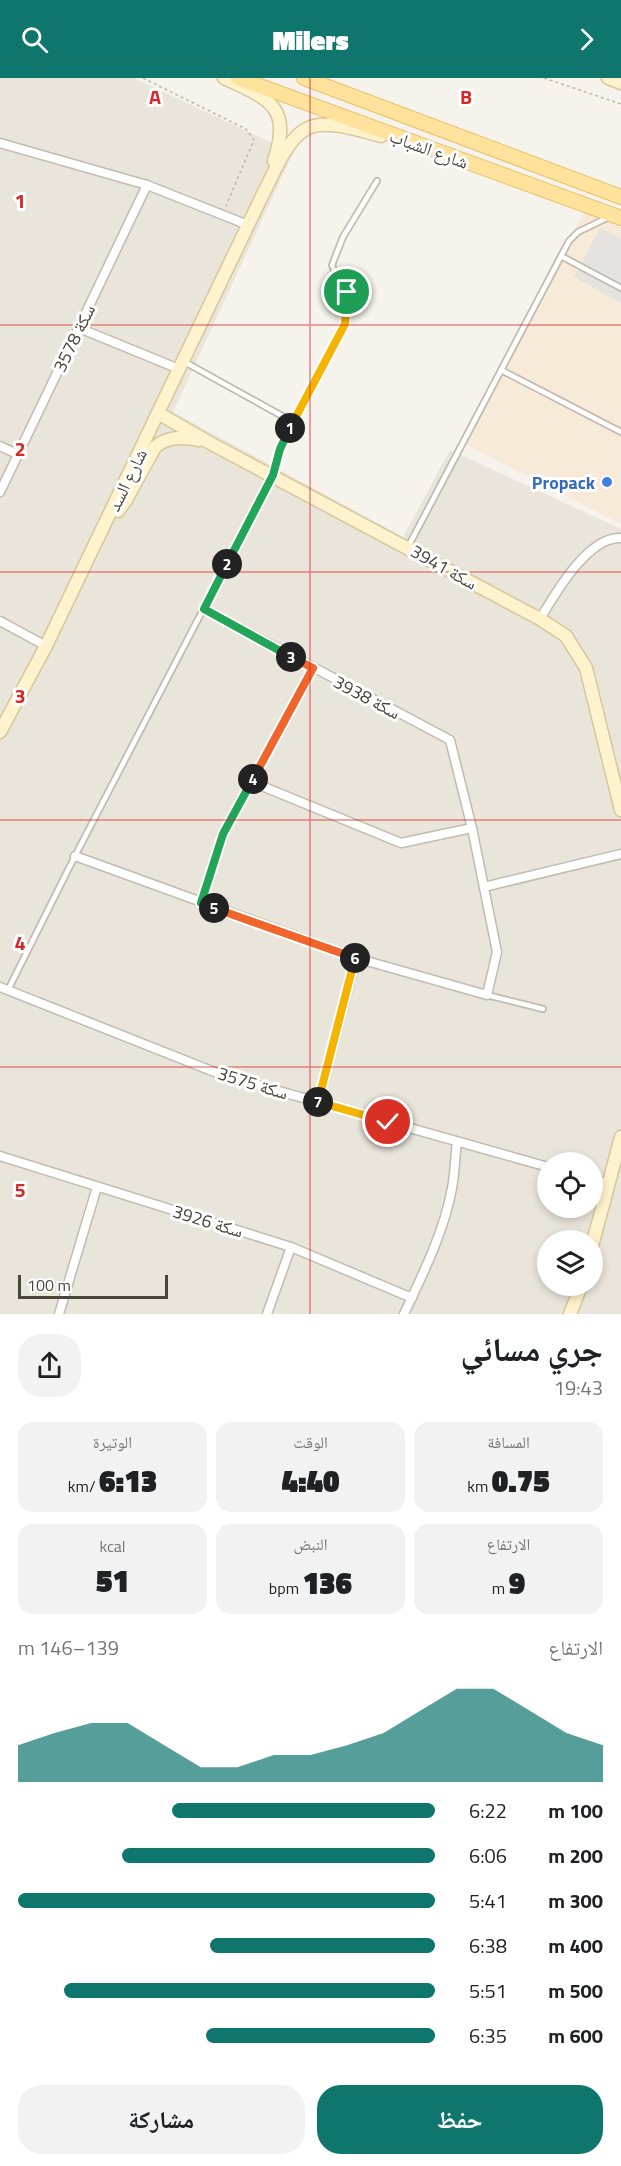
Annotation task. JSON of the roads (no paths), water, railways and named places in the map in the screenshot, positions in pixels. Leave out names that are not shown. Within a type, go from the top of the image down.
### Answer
[{"type":"main road","name":"شارع الشباب","points":[[238,78],[617,217]]},
{"type":"main road","name":"شارع الشباب","points":[[304,78],[621,197]]},
{"type":"main road","points":[[319,78],[351,96]]},
{"type":"street","points":[[224,78],[269,100],[277,111],[282,128],[278,148],[262,196]]},
{"type":"street","points":[[608,78],[621,83]]},
{"type":"street","points":[[262,196],[291,141],[309,127],[332,125],[359,130],[450,157]]},
{"type":"street","points":[[0,143],[147,185],[248,225]]},
{"type":"street","name":"سكة 3578","points":[[0,492],[147,185]]},
{"type":"street","name":"شارع السد","points":[[0,732],[46,646],[262,196]]},
{"type":"street","points":[[79,328],[181,365]]},
{"type":"street","name":"سكة 3941","points":[[158,413],[540,619],[566,636],[586,668],[621,810]]},
{"type":"street","points":[[106,522],[126,500],[151,453],[161,442],[186,438],[210,443]]},
{"type":"street","points":[[0,446],[17,454]]},
{"type":"street","points":[[540,619],[562,581],[590,551],[614,537],[621,538]]},
{"type":"street","name":"سكة 3938","points":[[204,609],[450,740],[472,828],[497,952],[487,995]]},
{"type":"street","points":[[0,621],[46,646]]},
{"type":"street","points":[[201,903],[223,834],[313,668]]},
{"type":"street","points":[[252,782],[401,843],[472,828]]},
{"type":"street","points":[[484,887],[621,854]]},
{"type":"street","points":[[75,856],[356,958],[487,995]]},
{"type":"street","points":[[318,1102],[356,958]]},
{"type":"street","name":"سكة 3575","points":[[4,988],[222,1076],[537,1164]]},
{"type":"street","points":[[596,1230],[621,1137]]},
{"type":"street","points":[[404,1314],[435,1244],[452,1189],[457,1142]]},
{"type":"street","name":"سكة 3926","points":[[0,1156],[291,1247],[412,1298]]},
{"type":"street","points":[[603,1183],[609,1184]]},
{"type":"street","points":[[70,1314],[59,1312],[97,1187]]},
{"type":"street","points":[[267,1314],[291,1247]]},
{"type":"street","points":[[570,1314],[577,1296]]},
{"type":"lane","points":[[4,988],[273,475],[280,449],[345,324],[347,292],[338,280],[332,265],[343,237],[377,180]]},
{"type":"lane","points":[[408,547],[569,241],[578,232],[617,217]]},
{"type":"lane","points":[[561,256],[621,288]]},
{"type":"lane","points":[[181,365],[293,422]]},
{"type":"lane","points":[[501,370],[621,432]]},
{"type":"lane","points":[[487,995],[543,1009]]},
{"type":"place","name":"Propack","points":[[607,482]]}]
